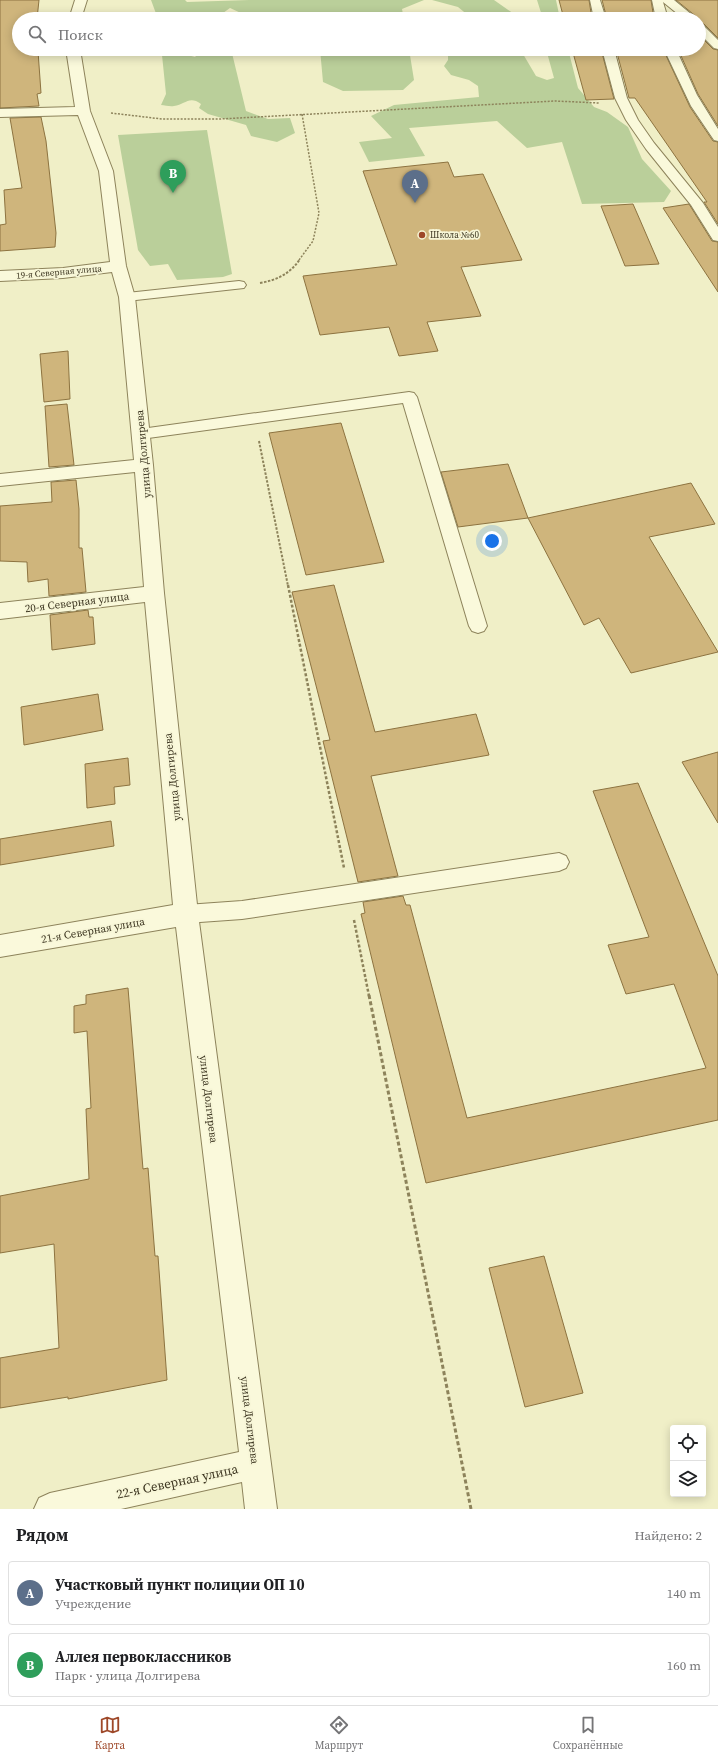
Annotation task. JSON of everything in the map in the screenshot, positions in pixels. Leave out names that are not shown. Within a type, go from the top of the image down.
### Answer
[{"type":"street","points":[[77,12],[80,0]]},
{"type":"street","name":"улица Долгирева","points":[[74,56],[83,111],[106,171],[118,266],[127,297],[144,465],[154,593],[186,914],[262,1509]]},
{"type":"street","points":[[0,113],[83,111]]},
{"type":"street","name":"19-я Северная улица","points":[[0,276],[63,273],[118,266]]},
{"type":"street","points":[[0,480],[144,465]]},
{"type":"street","name":"20-я Северная улица","points":[[0,611],[154,593]]},
{"type":"street","name":"21-я Северная улица","points":[[0,946],[186,914]]},
{"type":"street","name":"22-я Северная улица","points":[[50,1509],[256,1464]]},
{"type":"lane","points":[[595,0],[598,12]]},
{"type":"lane","points":[[657,0],[660,12]]},
{"type":"lane","points":[[668,0],[683,12]]},
{"type":"lane","points":[[706,34],[718,46]]},
{"type":"lane","points":[[610,56],[623,102],[632,120],[650,146],[696,203],[718,237]]},
{"type":"lane","points":[[673,56],[688,89],[706,122],[718,138]]},
{"type":"lane","points":[[127,297],[239,285]]},
{"type":"lane","points":[[141,434],[409,397],[478,626]]},
{"type":"lane","points":[[186,914],[242,910],[559,862]]},
{"type":"path","points":[[83,111],[162,119],[220,119],[555,101],[576,103],[623,102]]},
{"type":"path","points":[[239,285],[272,281],[288,273],[296,265],[313,241],[320,213],[302,114]]},
{"type":"path","points":[[254,419],[471,1509]]},
{"type":"green space","points":[[151,0],[185,0],[187,2],[249,0],[424,0],[402,9],[403,12],[239,12],[230,8],[224,12],[155,12]]},
{"type":"green space","points":[[432,0],[494,0],[511,12],[464,12],[458,7]]},
{"type":"green space","points":[[537,0],[556,0],[559,12],[541,12]]},
{"type":"green space","points":[[162,56],[233,56],[246,111],[268,119],[290,118],[295,133],[277,142],[251,136],[246,125],[208,114],[199,108],[201,104],[197,101],[190,100],[172,106],[161,105],[166,94]]},
{"type":"green space","points":[[321,56],[410,56],[414,80],[403,90],[343,91],[323,82]]},
{"type":"green space","points":[[448,56],[524,56],[536,76],[547,80],[554,78],[548,56],[570,56],[578,88],[594,107],[607,112],[628,127],[642,159],[671,191],[664,202],[582,204],[562,142],[527,148],[497,121],[409,128],[425,156],[369,162],[359,142],[392,138],[371,116],[394,105],[479,97],[478,86],[469,80],[451,75],[444,66],[448,60]]},
{"type":"green space","points":[[207,130],[232,274],[223,277],[177,280],[168,264],[150,266],[138,250],[118,135]]},
{"type":"building","points":[[0,0],[39,0],[38,12],[12,12],[12,56],[38,56],[41,93],[37,94],[39,106],[0,108]]},
{"type":"building","points":[[559,0],[589,0],[591,12],[562,12]]},
{"type":"building","points":[[602,0],[651,0],[653,12],[605,12]]},
{"type":"building","points":[[676,0],[718,0],[718,38],[706,26],[706,12],[691,12]]},
{"type":"building","points":[[706,42],[713,49],[718,50],[718,126],[698,94],[681,56],[706,56]]},
{"type":"building","points":[[574,56],[603,56],[614,99],[586,100]]},
{"type":"building","points":[[618,56],[666,56],[690,107],[713,141],[718,142],[718,224],[704,202],[707,202],[635,98],[629,98]]},
{"type":"building","points":[[41,117],[46,141],[56,233],[55,247],[0,251],[0,225],[6,224],[4,190],[22,188],[10,118]]},
{"type":"building","points":[[448,162],[454,177],[483,174],[522,260],[461,267],[481,316],[427,322],[438,351],[399,356],[389,327],[320,335],[303,276],[397,265],[363,171]]},
{"type":"building","points":[[633,204],[659,264],[625,266],[601,206]]},
{"type":"building","points":[[689,204],[712,241],[718,242],[718,292],[663,208]]},
{"type":"building","points":[[68,351],[70,399],[44,402],[40,354]]},
{"type":"building","points":[[67,404],[74,465],[49,467],[45,406]]},
{"type":"building","points":[[341,423],[384,562],[306,575],[269,433]]},
{"type":"building","points":[[508,464],[528,518],[458,527],[441,472]]},
{"type":"building","points":[[76,480],[79,509],[79,548],[82,548],[86,592],[49,596],[48,579],[28,582],[27,562],[0,561],[0,506],[52,502],[51,482]]},
{"type":"building","points":[[691,483],[715,524],[649,537],[718,652],[631,673],[599,618],[584,625],[528,518]]},
{"type":"building","points":[[334,585],[375,732],[476,714],[489,755],[371,776],[398,876],[358,882],[323,741],[330,740],[292,592]]},
{"type":"building","points":[[88,610],[89,617],[93,617],[95,644],[52,650],[50,615]]},
{"type":"building","points":[[98,694],[103,730],[24,745],[21,707]]},
{"type":"building","points":[[718,752],[718,823],[682,762]]},
{"type":"building","points":[[128,758],[130,785],[114,787],[115,804],[87,808],[85,764]]},
{"type":"building","points":[[638,783],[718,976],[718,1120],[426,1183],[361,914],[365,913],[363,902],[403,896],[406,905],[410,905],[467,1118],[706,1068],[674,984],[626,994],[608,945],[649,937],[593,791]]},
{"type":"building","points":[[111,821],[114,846],[0,865],[0,839]]},
{"type":"building","points":[[128,988],[143,1169],[148,1168],[155,1256],[158,1256],[167,1380],[68,1399],[68,1397],[0,1408],[0,1358],[59,1348],[54,1244],[0,1253],[0,1196],[89,1179],[86,1109],[91,1108],[87,1031],[74,1033],[74,1006],[86,1004],[86,995]]},
{"type":"building","points":[[544,1256],[583,1393],[525,1407],[489,1268]]},
{"type":"place","name":"Аллея первоклассников","points":[[173,193]]},
{"type":"place","name":"Участковый пункт полиции ОП 10","points":[[415,203]]},
{"type":"place","name":"Школа №60","points":[[422,235]]}]
